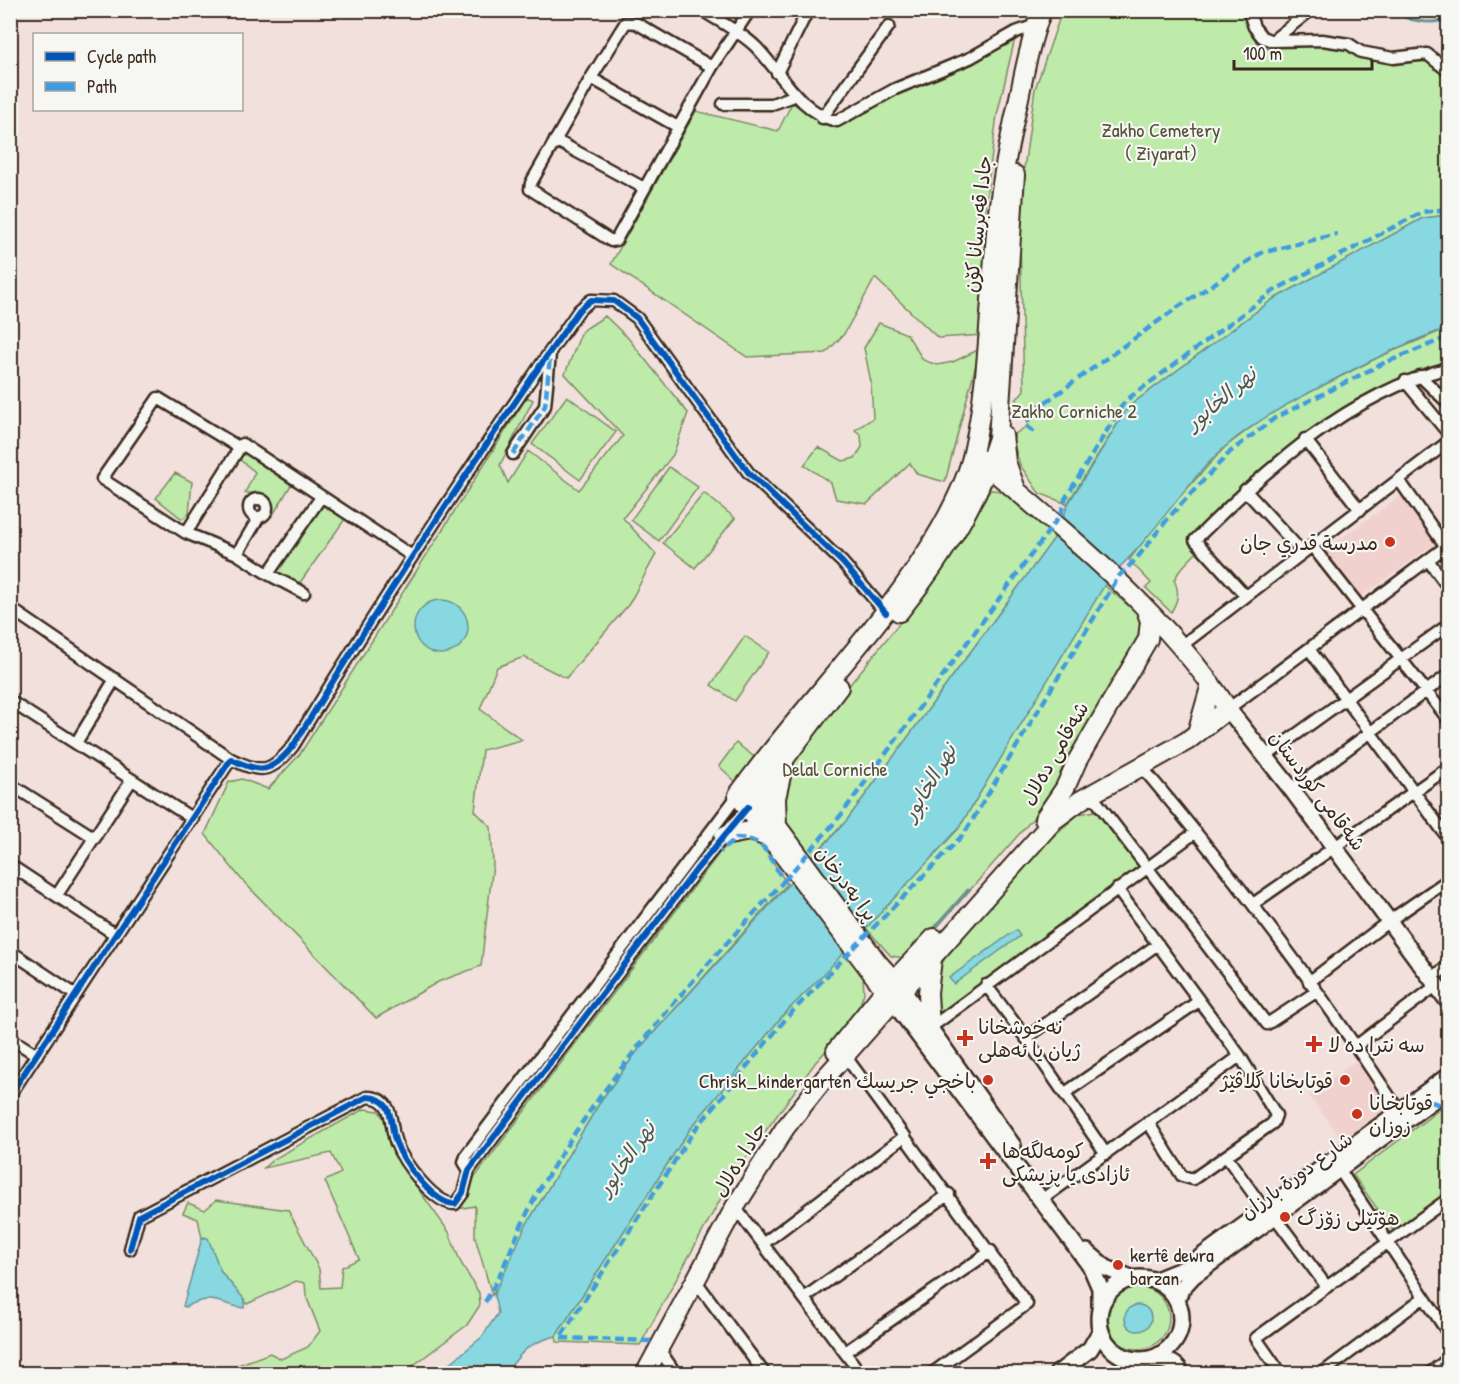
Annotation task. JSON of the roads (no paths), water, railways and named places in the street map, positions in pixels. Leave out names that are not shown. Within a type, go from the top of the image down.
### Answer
[{"type":"main road","name":"جادا قەبرسانا کۆن","points":[[747,795],[788,753],[921,585],[952,536],[989,467],[998,438],[1017,160],[1029,91],[1053,10]]},
{"type":"main road","name":"جادا قەبرسانا کۆن","points":[[747,795],[783,736],[886,613],[930,547],[957,499],[973,450],[989,338],[995,243],[1007,152],[1039,18]]},
{"type":"main road","points":[[1000,411],[1006,462],[1021,494]]},
{"type":"main road","name":"شەقامی کوردستان","points":[[973,450],[1143,607],[1179,644],[1292,790],[1449,1001]]},
{"type":"main road","name":"شەقامی دەلال","points":[[926,956],[1049,813],[1065,788],[1077,760],[1142,650],[1150,629],[1143,607]]},
{"type":"main road","points":[[1142,650],[1179,644]]},
{"type":"main road","points":[[1197,733],[1211,684]]},
{"type":"main road","name":"شەقامی دەلال","points":[[926,956],[1054,820],[1096,792],[1197,733],[1228,710]]},
{"type":"main road","points":[[724,836],[750,831],[775,835],[776,798],[780,772],[788,753]]},
{"type":"main road","points":[[1077,760],[1081,776],[1096,792]]},
{"type":"main road","name":"پرا بەدرخان","points":[[747,795],[873,966],[895,991]]},
{"type":"main road","points":[[861,1021],[870,993],[873,966],[926,956]]},
{"type":"main road","points":[[861,1021],[895,991],[926,956]]},
{"type":"main road","points":[[926,956],[930,1028]]},
{"type":"main road","points":[[895,991],[930,1028],[1088,1252],[1106,1268],[1131,1278],[1156,1280],[1186,1268],[1269,1213]]},
{"type":"main road","points":[[895,991],[1090,1267],[1100,1287],[1100,1332],[1090,1349],[1057,1374]]},
{"type":"main road","name":"جادا دەلال","points":[[645,1374],[735,1207],[784,1128],[846,1057],[895,991]]},
{"type":"main road","name":"جادا دەلال","points":[[634,1374],[755,1151],[791,1103],[861,1021]]},
{"type":"main road","name":"شارع دورة بارزان","points":[[1177,1301],[1188,1280],[1269,1213],[1449,1076]]},
{"type":"main road","name":"شارع دورة بارزان","points":[[1269,1213],[1438,1104],[1449,1089]]},
{"type":"main road","points":[[1100,1306],[1113,1287],[1131,1278]]},
{"type":"main road","points":[[1143,1361],[1162,1355],[1175,1341],[1181,1321],[1177,1301],[1167,1287],[1156,1280]]},
{"type":"main road","points":[[1100,1332],[1115,1353]]},
{"type":"main road","points":[[1175,1341],[1184,1365],[1183,1374]]},
{"type":"main road","points":[[1072,1374],[1098,1356],[1115,1353],[1133,1360],[1168,1361],[1179,1367],[1183,1374]]},
{"type":"street","points":[[702,10],[756,47],[796,95],[822,118],[837,121],[848,117],[895,89],[970,58],[1039,18]]},
{"type":"street","points":[[712,67],[636,23],[626,22],[555,140],[531,183],[531,189],[611,241],[616,240],[712,67],[750,10]]},
{"type":"street","points":[[777,73],[808,10]]},
{"type":"street","points":[[1248,10],[1254,27],[1262,37],[1272,41],[1322,40],[1349,44],[1361,52],[1393,58],[1427,54],[1449,71]]},
{"type":"street","points":[[1272,41],[1311,10]]},
{"type":"street","points":[[822,118],[889,26]]},
{"type":"street","points":[[591,78],[678,127]]},
{"type":"street","points":[[723,104],[771,104],[796,95]]},
{"type":"street","points":[[555,140],[644,188]]},
{"type":"street","points":[[10,608],[231,759],[254,770],[267,769],[281,760],[293,746],[412,556],[579,310],[591,300],[607,299],[624,306],[637,318],[748,472],[842,562],[886,613]]},
{"type":"street","points":[[513,454],[545,406],[551,351]]},
{"type":"street","points":[[1245,595],[1194,540],[1245,490],[1305,439],[1405,381],[1449,368]]},
{"type":"street","points":[[1420,375],[1449,403]]},
{"type":"street","points":[[1405,381],[1449,433]]},
{"type":"street","points":[[240,448],[158,399],[102,479],[186,533],[237,554],[304,593]]},
{"type":"street","points":[[1305,439],[1360,510]]},
{"type":"street","points":[[1179,644],[1449,442]]},
{"type":"street","points":[[186,533],[242,444],[412,556]]},
{"type":"street","points":[[1228,710],[1447,546],[1400,480]]},
{"type":"street","points":[[1245,490],[1307,549],[1362,609],[1449,719]]},
{"type":"street","points":[[268,574],[321,497]]},
{"type":"street","points":[[237,554],[259,517]]},
{"type":"street","points":[[1428,560],[1449,587]]},
{"type":"street","points":[[1265,757],[1449,625]]},
{"type":"street","points":[[1309,649],[1372,731],[1449,838]]},
{"type":"street","points":[[1292,790],[1449,675]]},
{"type":"street","points":[[76,743],[116,679]]},
{"type":"street","points":[[10,700],[131,781],[193,819]]},
{"type":"street","points":[[10,1095],[231,759]]},
{"type":"street","points":[[1141,766],[1253,904],[1356,1046],[1399,1112]]},
{"type":"street","points":[[1253,904],[1449,768]]},
{"type":"street","points":[[57,895],[131,781]]},
{"type":"street","points":[[10,784],[95,838]]},
{"type":"street","points":[[1096,792],[1148,867],[1268,1024],[1389,921],[1449,880]]},
{"type":"street","points":[[129,1249],[139,1216],[367,1097],[381,1100],[386,1106],[401,1153],[438,1200],[446,1204],[455,1204],[464,1193],[469,1170],[724,836],[747,795]]},
{"type":"street","points":[[469,1170],[464,1162],[467,1154],[687,861],[747,795]]},
{"type":"street","points":[[930,1028],[1196,832]]},
{"type":"street","points":[[687,861],[696,870]]},
{"type":"street","points":[[10,865],[116,935]]},
{"type":"street","points":[[1117,889],[1240,1056],[1276,1114],[1273,1123],[1193,1179],[1188,1179],[1178,1171],[1148,1122]]},
{"type":"street","points":[[1026,1038],[1158,944]]},
{"type":"street","points":[[10,951],[76,995]]},
{"type":"street","points":[[1356,1046],[1434,982],[1449,966]]},
{"type":"street","points":[[986,985],[1026,1038],[1106,1154]]},
{"type":"street","points":[[1065,1094],[1198,1001]]},
{"type":"street","points":[[10,1038],[37,1055]]},
{"type":"street","points":[[1048,1195],[1240,1056]]},
{"type":"street","points":[[846,1057],[991,1251],[1027,1304],[931,1374]]},
{"type":"street","points":[[764,1243],[905,1136]]},
{"type":"street","points":[[1226,1156],[1327,1287]]},
{"type":"street","points":[[1339,1169],[1423,1298],[1449,1333]]},
{"type":"street","points":[[804,1298],[949,1194]]},
{"type":"street","points":[[1281,1374],[1256,1338],[1449,1199]]},
{"type":"street","points":[[735,1207],[861,1374]]},
{"type":"street","points":[[844,1352],[991,1251]]},
{"type":"street","points":[[695,1280],[765,1374]]},
{"type":"street","points":[[1321,1374],[1423,1298]]},
{"type":"street","points":[[658,1349],[676,1374]]},
{"type":"street","points":[[1429,1374],[1449,1359]]},
{"type":"water","name":"نهر الخابور","points":[[1448,215],[1448,328],[1391,351],[1293,402],[1239,436],[1210,461],[1140,545],[1110,576],[959,828],[784,1014],[690,1129],[556,1336],[532,1345],[506,1373],[449,1373],[448,1365],[482,1337],[498,1313],[494,1295],[525,1227],[602,1099],[639,1049],[847,820],[1058,533],[1068,504],[1128,407],[1272,300],[1423,218]]},
{"type":"water","points":[[436,600],[446,600],[456,604],[464,612],[468,627],[464,642],[456,650],[446,654],[436,654],[426,650],[418,642],[414,632],[414,622],[418,612],[426,604]]},
{"type":"water","points":[[1016,930],[1020,936],[954,984],[949,978]]},
{"type":"water","points":[[202,1238],[208,1238],[221,1272],[245,1300],[244,1308],[209,1300],[183,1306]]},
{"type":"water","points":[[1138,1305],[1147,1309],[1151,1318],[1147,1327],[1138,1331],[1129,1327],[1125,1318],[1129,1309]]},
{"type":"waterway","points":[[1392,10],[1420,21],[1435,22],[1448,18]]},
{"type":"waterway","points":[[931,932],[968,890]]},
{"type":"place","name":"مدرسة قدري جان","points":[[1390,542]]},
{"type":"place","name":"نەخوشخانا ژيان يا ئەهلى","points":[[965,1038]]},
{"type":"place","name":"سه نترا ده لا","points":[[1314,1044]]},
{"type":"place","name":"Chrisk_kindergarten باخجي جريسك","points":[[988,1080]]},
{"type":"place","name":"قوتابخانا گلاڤێژ","points":[[1345,1080]]},
{"type":"place","name":"قوتابخانا زوزان","points":[[1357,1114]]},
{"type":"place","name":"کومەلگەھا ئازادی یا پزیشکی","points":[[988,1161]]},
{"type":"place","name":"هۆتێلی زۆزگ","points":[[1285,1217]]},
{"type":"place","name":"kertê dewra barzan","points":[[1118,1265]]},
{"type":"park label","name":"Zakho Cemetery ( Ziyarat)","points":[[1161,140]]},
{"type":"park label","name":"Zakho Corniche 2","points":[[1074,410]]},
{"type":"park label","name":"Delal Corniche","points":[[835,768]]}]
